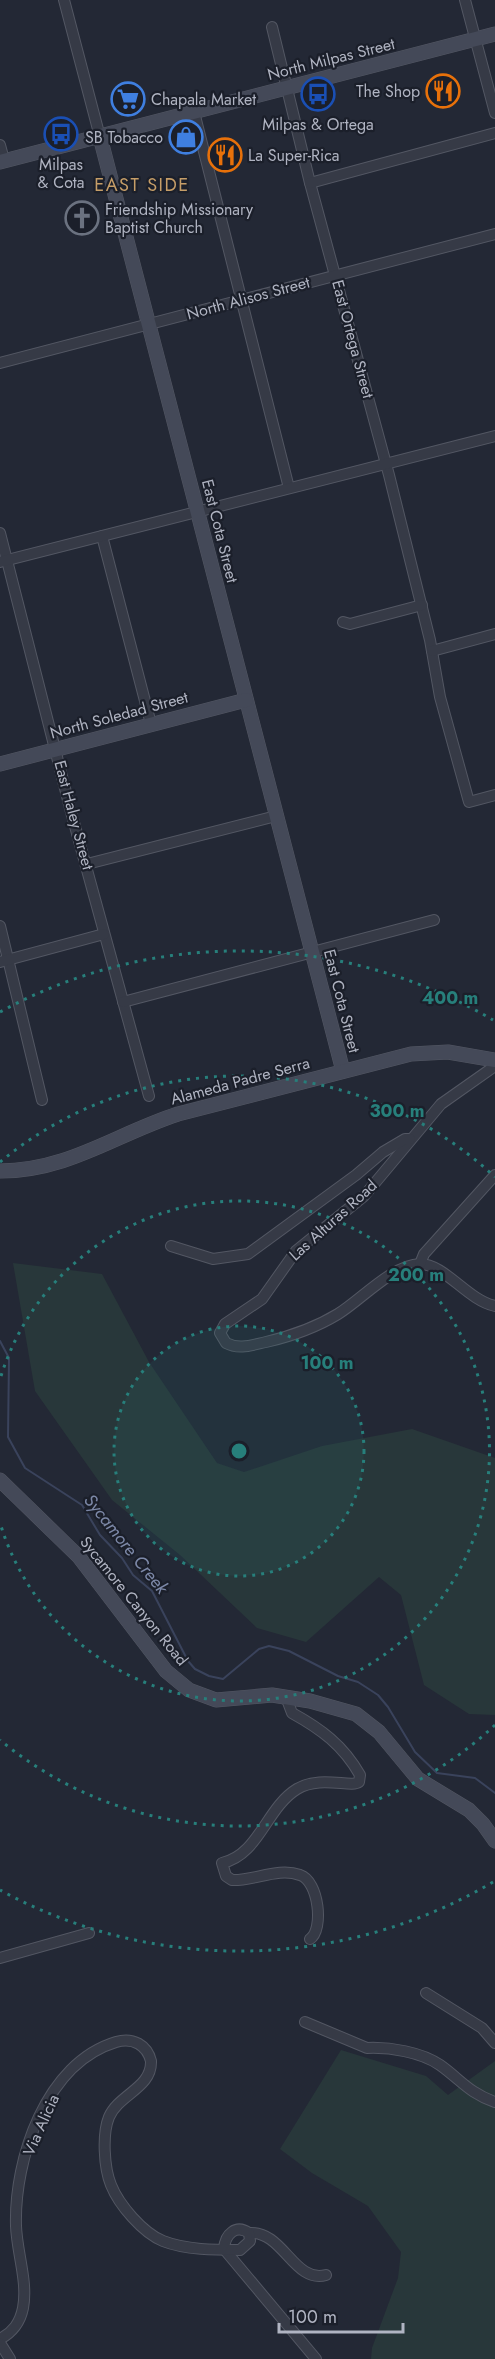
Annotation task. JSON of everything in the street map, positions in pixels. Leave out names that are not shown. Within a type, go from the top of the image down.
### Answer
[{"type":"street","name":"East Cota Street","points":[[64,0],[343,1071]]},
{"type":"street","points":[[465,0],[495,113]]},
{"type":"street","name":"East Ortega Street","points":[[272,27],[310,183],[422,606],[440,697],[469,801],[495,795]]},
{"type":"street","name":"North Milpas Street","points":[[2,161],[495,34]]},
{"type":"street","points":[[194,112],[289,488]]},
{"type":"street","points":[[310,183],[495,133]]},
{"type":"street","points":[[0,145],[2,161]]},
{"type":"street","name":"North Alisos Street","points":[[0,363],[495,234]]},
{"type":"street","points":[[4,561],[385,462],[495,436]]},
{"type":"street","name":"East Haley Street","points":[[0,533],[4,561],[149,1096]]},
{"type":"street","points":[[102,536],[151,724]]},
{"type":"street","points":[[344,622],[350,624],[422,606]]},
{"type":"street","points":[[432,651],[495,634]]},
{"type":"street","name":"North Soledad Street","points":[[0,764],[246,700]]},
{"type":"street","points":[[87,864],[276,816]]},
{"type":"street","points":[[123,1002],[434,920]]},
{"type":"street","points":[[0,926],[4,960],[42,1100]]},
{"type":"street","points":[[4,960],[104,934]]},
{"type":"street","name":"Alameda Padre Serra","points":[[0,1171],[58,1164],[149,1123],[411,1054],[448,1052],[495,1060]]},
{"type":"street","name":"Las Alturas Road","points":[[420,1264],[402,1269],[339,1314],[302,1333],[242,1347],[226,1343],[221,1336],[225,1324],[262,1299],[296,1251],[364,1196],[447,1098],[495,1066]]},
{"type":"street","points":[[171,1246],[213,1259],[248,1254],[356,1175],[383,1152],[405,1138],[410,1139]]},
{"type":"street","points":[[495,1175],[424,1254],[420,1264],[438,1269],[470,1295],[495,1306]]},
{"type":"street","name":"Sycamore Canyon Road","points":[[0,1480],[79,1557],[178,1682],[197,1695],[216,1700],[267,1694],[341,1709],[367,1721],[414,1775],[469,1810],[495,1841]]},
{"type":"street","points":[[286,1697],[292,1713],[317,1726],[342,1748],[360,1775],[359,1782],[353,1785],[320,1781],[299,1788],[273,1810],[240,1857],[222,1863],[226,1876],[232,1880],[288,1872],[299,1874],[310,1881],[316,1892],[318,1927],[310,1939]]},
{"type":"street","points":[[0,1958],[89,1933]]},
{"type":"street","points":[[426,1993],[482,2028],[495,2043]]},
{"type":"street","points":[[305,2022],[367,2048],[378,2047],[424,2056],[471,2092],[495,2102]]},
{"type":"street","name":"Via Alicia","points":[[0,2341],[15,2327],[23,2309],[25,2292],[18,2246],[17,2204],[32,2138],[52,2096],[64,2078],[86,2056],[107,2045],[125,2040],[135,2041],[144,2047],[151,2061],[146,2081],[119,2101],[108,2121],[107,2170],[115,2194],[156,2238],[198,2248],[244,2248],[250,2241],[249,2233]]},
{"type":"street","points":[[316,2359],[224,2249],[226,2239],[234,2230],[269,2236],[308,2274],[319,2277],[326,2275]]},
{"type":"street","points":[[0,2341],[10,2359]]},
{"type":"shaded area","points":[[13,1263],[102,1274],[149,1362],[217,1463],[244,1472],[322,1446],[412,1429],[495,1458],[495,1715],[469,1714],[424,1685],[401,1595],[379,1577],[306,1642],[257,1628],[180,1555],[112,1500],[35,1391]]},
{"type":"shaded area","points":[[341,2050],[426,2076],[448,2095],[495,2061],[495,2359],[371,2359],[372,2348],[398,2278],[401,2252],[368,2206],[312,2173],[280,2149]]},
{"type":"waterway","name":"Sycamore Creek","points":[[0,1341],[9,1358],[8,1437],[25,1468],[82,1505],[100,1535],[122,1558],[133,1575],[152,1591],[188,1661],[195,1669],[209,1676],[223,1679],[259,1649],[269,1646],[289,1651],[338,1676],[358,1682],[378,1695],[388,1707],[415,1752],[437,1773],[475,1778],[495,1793]]},
{"type":"place","name":"The Shop","points":[[443,91]]},
{"type":"place","name":"Milpas & Ortega","points":[[318,94]]},
{"type":"place","name":"Chapala Market","points":[[128,99]]},
{"type":"place","name":"Milpas & Cota","points":[[61,134]]},
{"type":"place","name":"SB Tobacco","points":[[186,137]]},
{"type":"place","name":"La Super-Rica","points":[[225,155]]},
{"type":"place","name":"Friendship Missionary Baptist Church","points":[[82,218]]},
{"type":"district","name":"EAST SIDE","points":[[142,185]]}]
